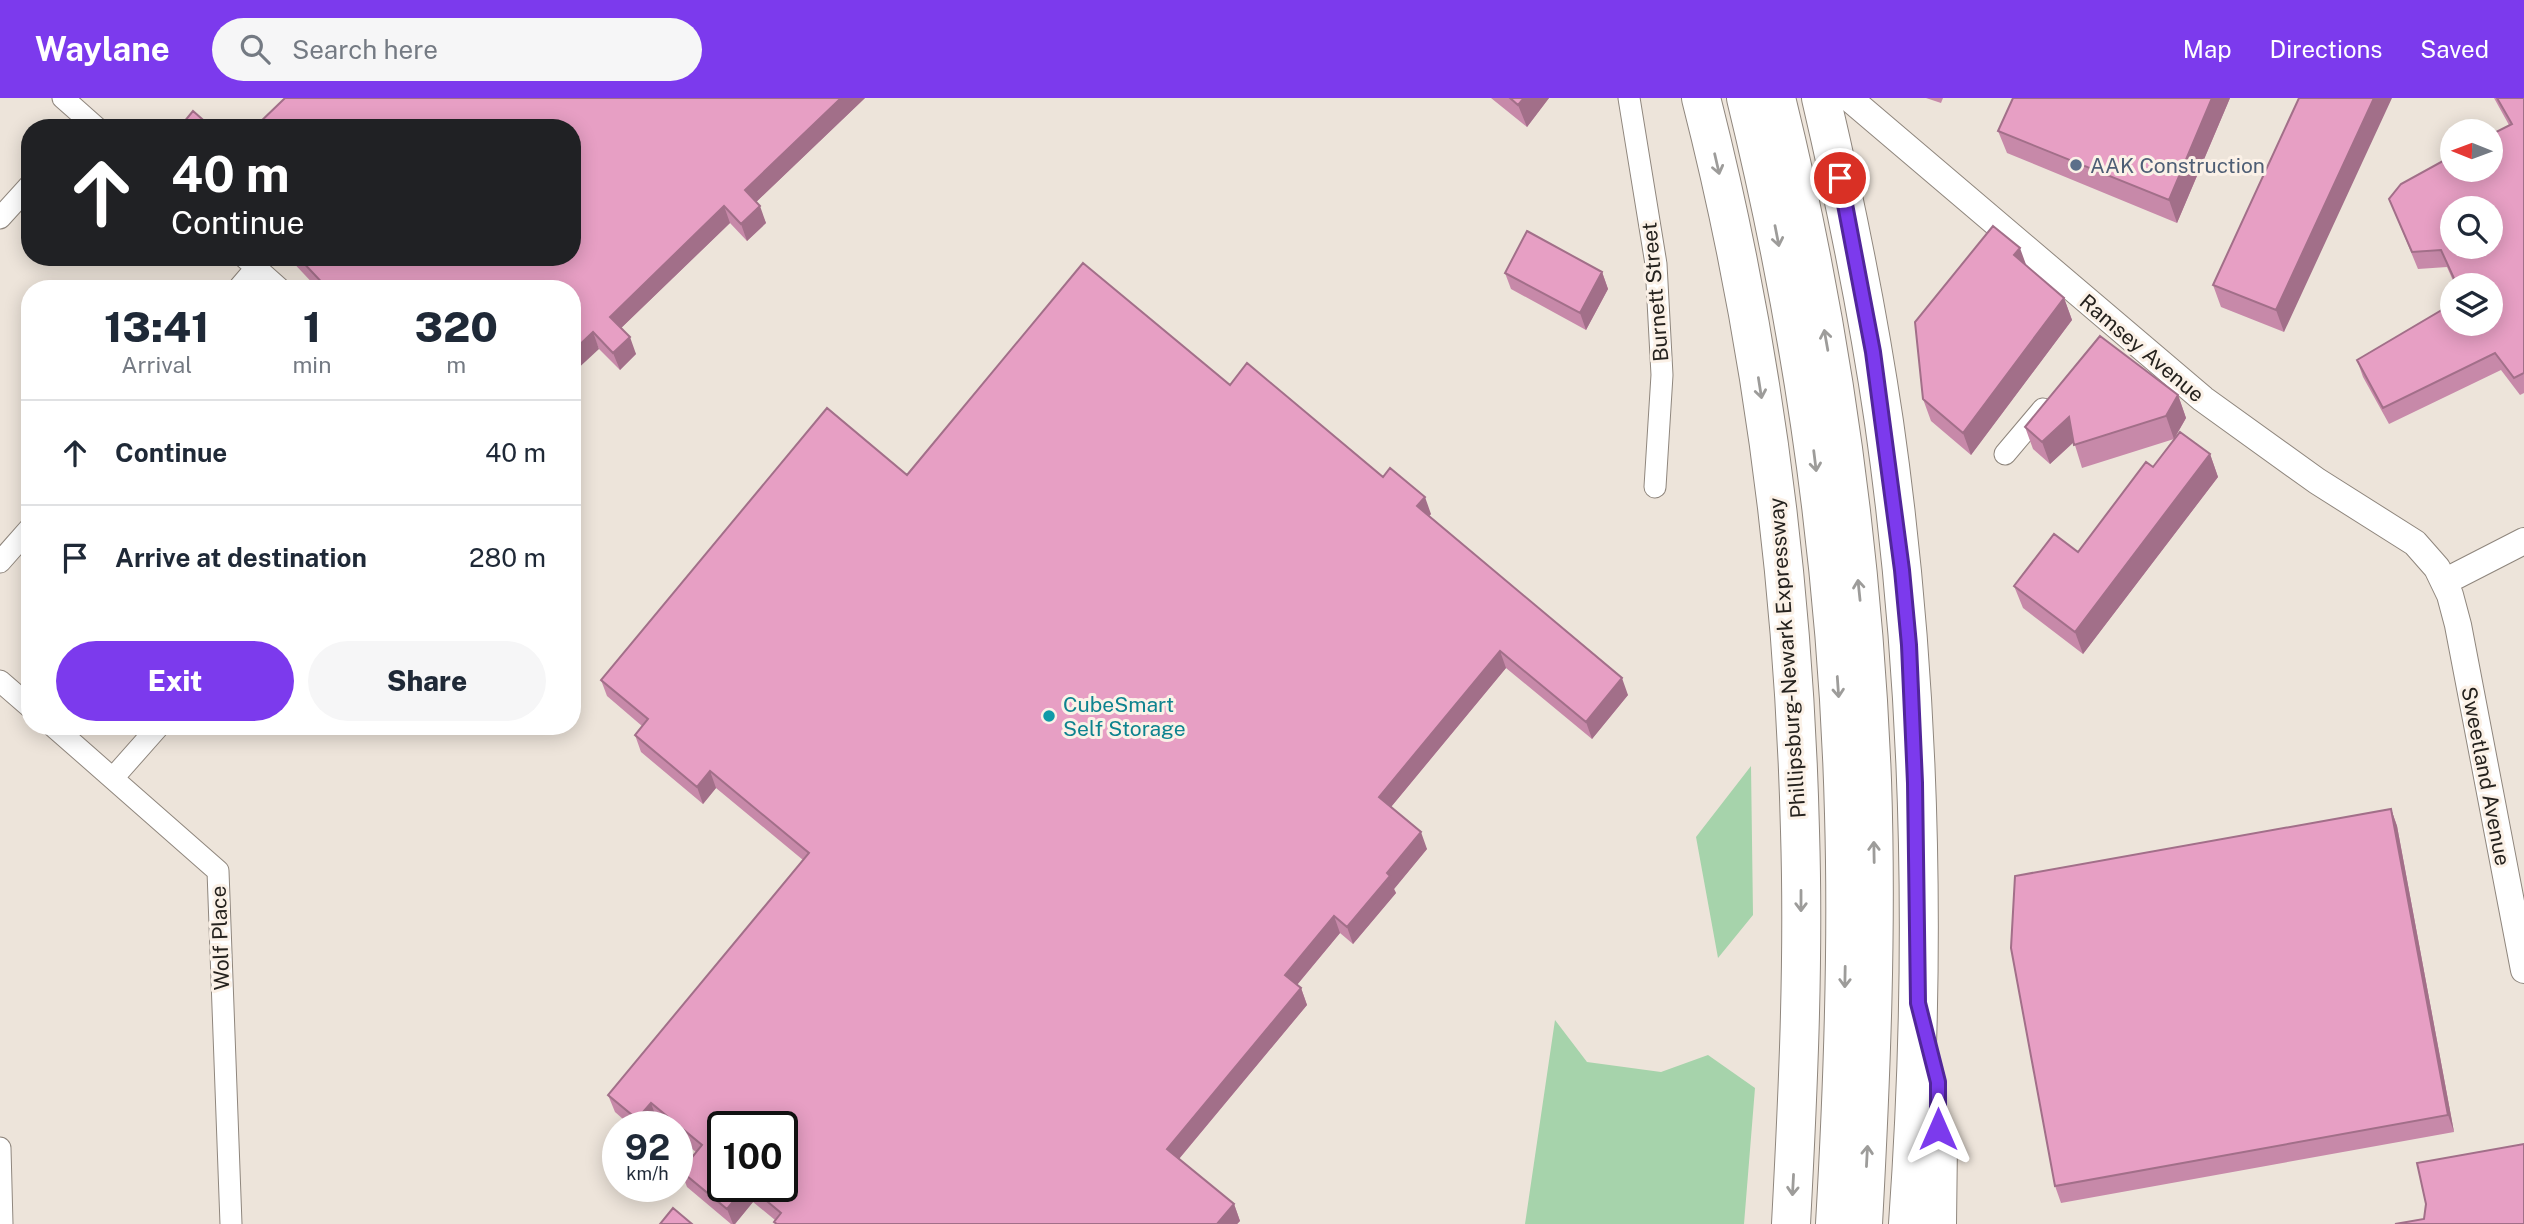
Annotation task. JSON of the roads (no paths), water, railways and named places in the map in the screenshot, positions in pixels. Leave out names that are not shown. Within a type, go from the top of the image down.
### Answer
[{"type":"highway","name":"Phillipsburg-Newark Expressway","points":[[1701,98],[1742,279],[1771,460],[1790,641],[1800,833],[1801,983],[1791,1224]]},
{"type":"highway","points":[[1821,98],[1863,292],[1884,424],[1902,570],[1914,742],[1918,886],[1918,1003],[1908,1224]]},
{"type":"highway","name":"Phillipsburg-Newark Expressway","points":[[1767,102],[1818,293],[1844,461],[1861,607],[1872,780],[1874,925],[1873,1042],[1863,1224]]},
{"type":"highway","name":"Phillipsburg-Newark Expressway","points":[[1767,102],[1782,261],[1809,419],[1828,563],[1844,811],[1845,963],[1835,1224]]},
{"type":"highway","points":[[1918,1003],[1938,1082],[1937,1224]]},
{"type":"street","points":[[63,98],[82,119]]},
{"type":"street","name":"Burnett Street","points":[[1629,98],[1656,264],[1662,376],[1655,487]]},
{"type":"street","name":"Ramsey Avenue","points":[[1849,98],[2111,330],[2287,461],[2415,543],[2437,568],[2444,582]]},
{"type":"street","points":[[0,218],[21,195]]},
{"type":"street","points":[[253,266],[270,280]]},
{"type":"street","points":[[2005,454],[2056,394]]},
{"type":"street","points":[[0,562],[21,538]]},
{"type":"street","points":[[2444,582],[2524,541]]},
{"type":"street","name":"Sweetland Avenue","points":[[2444,582],[2458,625],[2520,931],[2524,970]]},
{"type":"street","points":[[0,681],[21,698]]},
{"type":"street","name":"Wolf Place","points":[[63,735],[218,871],[230,1224]]},
{"type":"street","points":[[113,778],[151,735]]},
{"type":"street","points":[[0,1148],[2,1224]]},
{"type":"place","name":"AAK Construction","points":[[2076,165]]},
{"type":"place","name":"CubeSmart Self Storage","points":[[1049,716]]}]
